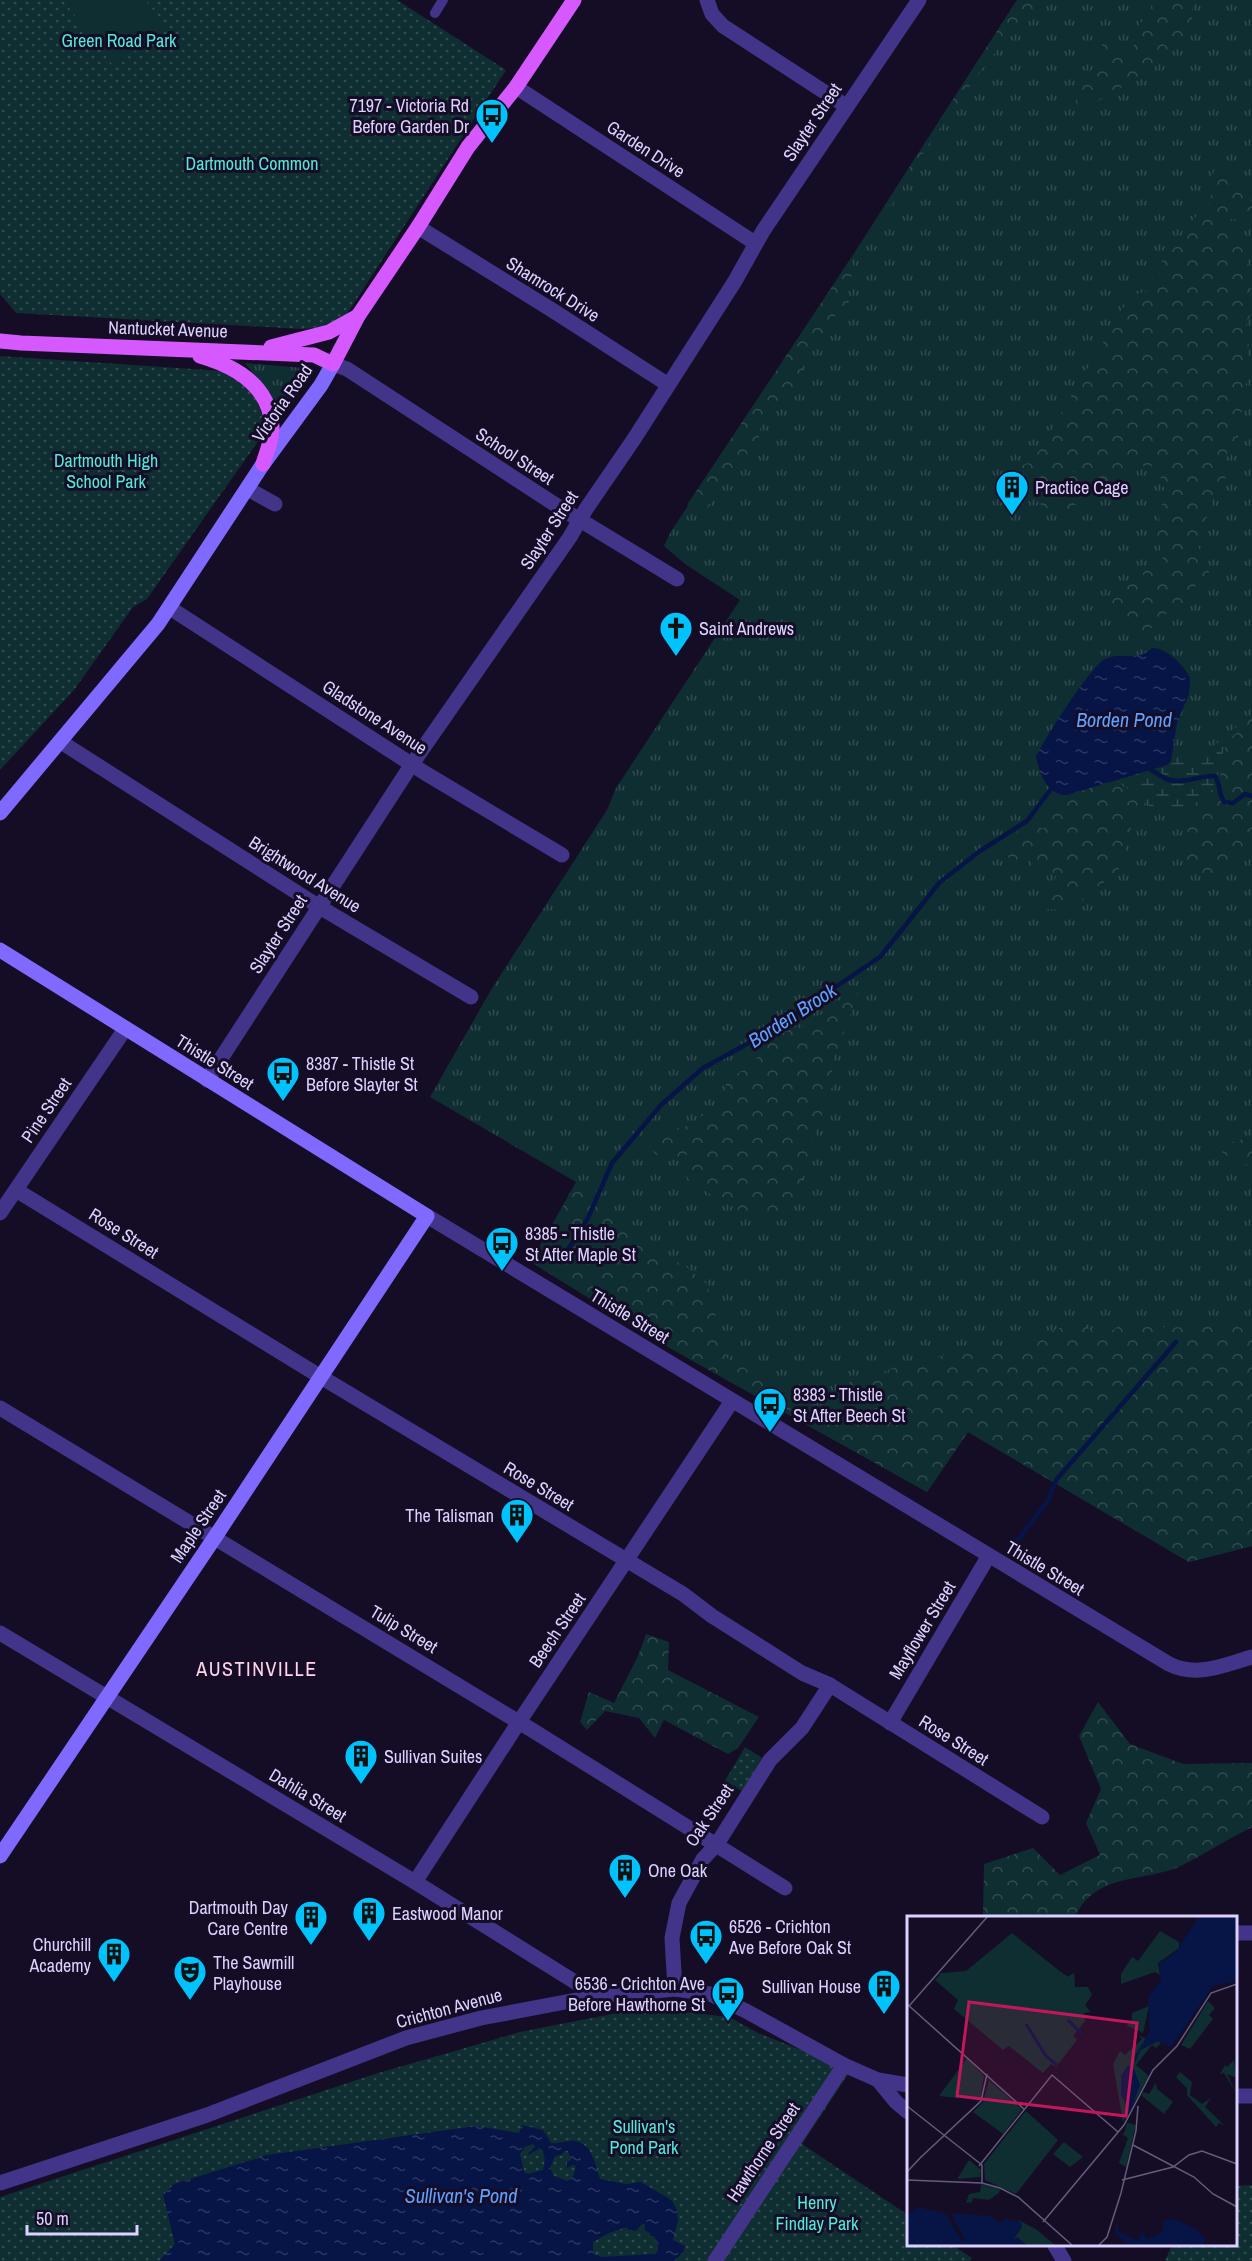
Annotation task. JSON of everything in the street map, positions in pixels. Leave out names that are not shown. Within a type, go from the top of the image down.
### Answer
[{"type":"main road","name":"Victoria Road","points":[[0,813],[170,608],[230,512],[321,385],[358,316],[468,147],[516,87],[574,0]]},
{"type":"main road","points":[[253,351],[329,332],[358,316]]},
{"type":"main road","name":"Nantucket Avenue","points":[[0,340],[21,343],[314,355],[333,364]]},
{"type":"main road","points":[[180,350],[221,362],[249,378],[261,390],[273,428],[263,464]]},
{"type":"main road","name":"Thistle Street","points":[[0,950],[427,1216]]},
{"type":"main road","name":"Maple Street","points":[[0,1856],[108,1698],[427,1216]]},
{"type":"street","points":[[435,13],[443,0]]},
{"type":"street","points":[[707,0],[712,14],[723,26],[846,106]]},
{"type":"street","name":"Slayter Street","points":[[207,1080],[412,764],[581,521],[586,509],[634,439],[667,384],[735,281],[755,243],[919,0]]},
{"type":"street","name":"Garden Drive","points":[[516,87],[755,243]]},
{"type":"street","name":"Shamrock Drive","points":[[418,227],[667,384]]},
{"type":"street","name":"School Street","points":[[333,364],[347,369],[581,521],[677,579]]},
{"type":"street","points":[[248,489],[275,504]]},
{"type":"street","name":"Gladstone Avenue","points":[[170,608],[412,764],[562,855]]},
{"type":"street","name":"Brightwood Avenue","points":[[61,742],[318,906],[471,997]]},
{"type":"street","name":"Pine Street","points":[[0,1213],[125,1029]]},
{"type":"street","name":"Rose Street","points":[[16,1190],[626,1562],[683,1594],[712,1617],[802,1673],[830,1685],[1042,1817]]},
{"type":"street","name":"Thistle Street","points":[[427,1216],[988,1557],[1180,1670],[1203,1670],[1252,1657]]},
{"type":"street","name":"Beech Street","points":[[415,1882],[732,1401]]},
{"type":"street","name":"Tulip Street","points":[[0,1408],[519,1722],[785,1888]]},
{"type":"street","name":"Mayflower Street","points":[[890,1723],[988,1557]]},
{"type":"street","name":"Dahlia Street","points":[[0,1633],[415,1882],[584,1987],[592,1997]]},
{"type":"street","name":"Oak Street","points":[[675,1989],[672,1938],[680,1903],[702,1859],[717,1844],[770,1760],[802,1728],[830,1685]]},
{"type":"street","name":"Crichton Avenue","points":[[0,2183],[207,2115],[406,2038],[481,2018],[592,1997],[675,1989],[710,1994],[746,2011],[844,2065],[878,2080],[907,2085]]},
{"type":"street","name":"Hawthorne Street","points":[[715,2261],[844,2065]]},
{"type":"street","points":[[878,2080],[896,2102],[907,2110]]},
{"type":"street","points":[[1055,2246],[1064,2261]]},
{"type":"green space","name":"Dartmouth Common","points":[[0,0],[397,0],[506,70],[345,317],[320,327],[302,329],[16,313],[0,294]]},
{"type":"green space","name":"Green Road Park","points":[[63,0],[145,0],[166,25],[115,68]]},
{"type":"green space","points":[[1017,0],[1252,0],[1252,1546],[1189,1562],[968,1432],[927,1492],[668,1347],[531,1262],[576,1182],[430,1097],[491,990],[607,810],[616,788],[740,600],[685,564],[664,546],[670,533]]},
{"type":"green space","points":[[1017,0],[1045,0],[992,56],[926,148],[892,205],[885,205]]},
{"type":"green space","points":[[1150,0],[1193,0],[1192,26],[1152,70],[1084,109],[1077,107],[1075,96],[1101,66],[1100,48],[1105,41],[1127,51],[1139,41],[1134,30],[1149,13]]},
{"type":"green space","points":[[1216,168],[1230,169],[1235,176],[1243,176],[1246,179],[1243,192],[1252,203],[1247,219],[1230,219],[1227,225],[1243,231],[1246,245],[1243,246],[1244,253],[1249,272],[1252,274],[1250,296],[1252,312],[1246,324],[1249,348],[1244,408],[1239,416],[1238,438],[1227,453],[1226,478],[1215,485],[1212,500],[1213,512],[1205,519],[1204,534],[1198,545],[1209,565],[1209,573],[1195,587],[1193,602],[1177,616],[1173,616],[1171,612],[1151,628],[1139,631],[1129,627],[1118,610],[1112,607],[1111,601],[1124,585],[1142,582],[1146,579],[1141,571],[1146,567],[1154,571],[1160,567],[1163,560],[1157,534],[1161,525],[1157,510],[1167,502],[1166,492],[1160,478],[1166,474],[1165,467],[1142,466],[1121,483],[1115,481],[1105,484],[1091,470],[1073,468],[1073,471],[1092,484],[1091,491],[1079,504],[1074,505],[1074,509],[1064,515],[1054,513],[1039,503],[1035,494],[1036,483],[1034,481],[1023,482],[1019,473],[1023,465],[1032,463],[1050,475],[1051,465],[1035,460],[1035,454],[1039,451],[1123,308],[1136,294],[1157,289],[1158,285],[1152,279],[1154,276],[1152,272],[1190,231],[1188,225],[1200,212],[1207,212],[1211,207],[1206,198],[1214,194],[1213,191],[1208,190],[1207,184]]},
{"type":"green space","points":[[851,258],[855,271],[848,285],[850,300],[843,310],[836,314],[825,345],[819,348],[806,347],[799,392],[790,400],[780,402],[761,423],[758,445],[740,460],[733,481],[720,485],[712,502],[699,515],[687,505]]},
{"type":"green space","name":"Dartmouth High School Park","points":[[0,356],[222,371],[252,394],[266,430],[147,599],[133,607],[74,690],[0,770]]},
{"type":"green space","points":[[245,363],[315,369],[290,407],[278,419],[273,399]]},
{"type":"green space","points":[[1252,714],[1252,846],[1245,856],[1205,876],[1194,869],[1186,859],[1192,841],[1185,826],[1185,815],[1216,786],[1226,740],[1236,734]]},
{"type":"green space","points":[[1235,727],[1238,729],[1235,734],[1226,740],[1214,786],[1187,808],[1161,809],[1146,805],[1142,792],[1117,782],[1125,777],[1169,765],[1173,761],[1174,753],[1188,756],[1208,750]]},
{"type":"green space","points":[[1115,783],[1137,790],[1145,799],[1144,807],[1138,809],[1135,814],[1123,860],[1117,872],[1087,893],[1080,891],[1079,895],[1084,900],[1082,904],[1064,910],[1046,909],[1045,895],[1059,890],[1052,884],[1057,875],[1049,870],[1035,872],[1031,858],[1016,862],[1009,859],[1005,844],[1020,828],[1030,831],[1035,823],[1043,829],[1048,820],[1045,819],[1044,811],[1071,794]]},
{"type":"green space","points":[[858,990],[831,1066],[834,1081],[803,1169],[803,1179],[783,1211],[760,1218],[747,1215],[691,1183],[684,1168],[692,1156],[688,1154],[679,1159],[658,1156],[645,1145],[643,1138],[646,1136],[695,1124],[703,1112],[718,1103],[731,1077],[750,1067],[778,1030],[790,1026],[800,1028],[807,1025],[850,991]]},
{"type":"green space","points":[[1252,1136],[1252,1168],[1230,1156],[1223,1155],[1221,1146]]},
{"type":"green space","points":[[577,1182],[598,1194],[616,1220],[648,1249],[684,1265],[707,1284],[727,1358],[789,1394],[808,1411],[819,1408],[827,1399],[860,1374],[871,1377],[882,1375],[906,1363],[929,1360],[954,1352],[1016,1354],[1032,1334],[1044,1334],[1078,1321],[1095,1333],[1113,1330],[1128,1320],[1142,1319],[1165,1328],[1182,1327],[1216,1319],[1252,1332],[1252,1546],[1189,1562],[968,1432],[927,1492],[668,1347],[531,1262]]},
{"type":"green space","points":[[646,1634],[669,1642],[668,1670],[759,1717],[738,1748],[728,1754],[664,1720],[655,1738],[639,1718],[605,1711],[587,1730],[580,1722],[589,1692],[614,1703],[638,1656]]},
{"type":"green space","points":[[1098,1702],[1130,1744],[1183,1764],[1252,1763],[1252,1827],[1169,1871],[1109,1885],[1084,1902],[1076,1916],[983,1916],[984,1864],[1033,1848],[1060,1875],[1100,1855],[1086,1823],[1101,1789],[1079,1736]]},
{"type":"green space","points":[[745,1747],[762,1758],[742,1791],[725,1781]]},
{"type":"green space","name":"Sullivan's Pond Park","points":[[668,2010],[729,2017],[758,2033],[851,2070],[802,2144],[907,2214],[907,2246],[954,2246],[972,2258],[970,2261],[0,2261],[0,2197],[375,2074],[520,2032],[617,2013]]},
{"type":"green space","points":[[1252,2185],[1252,2261],[1165,2261],[1172,2246],[1237,2246],[1237,2186]]},
{"type":"water","name":"Borden Pond","points":[[1152,648],[1163,651],[1174,658],[1190,678],[1189,694],[1177,723],[1171,761],[1167,765],[1067,795],[1054,791],[1045,782],[1036,757],[1068,705],[1089,675],[1105,659],[1141,655]]},
{"type":"water","name":"Sullivan's Pond","points":[[522,2125],[543,2130],[551,2143],[575,2141],[581,2143],[590,2151],[600,2179],[626,2184],[641,2182],[668,2198],[673,2202],[677,2211],[678,2221],[673,2240],[685,2246],[684,2251],[674,2261],[159,2261],[175,2244],[163,2195],[174,2184],[267,2155],[476,2126],[519,2133]],"holes":[[[533,2144],[535,2147],[528,2155],[540,2148],[544,2155],[544,2164],[543,2170],[528,2174],[524,2172],[520,2154],[525,2147]],[[568,2151],[571,2160],[567,2162],[567,2168],[576,2166],[573,2176],[568,2181],[554,2176],[550,2168],[555,2156]],[[642,2224],[645,2224],[644,2230],[650,2233],[650,2236],[654,2236],[658,2244],[655,2254],[602,2257],[593,2253],[593,2242],[609,2233],[627,2227],[628,2230],[636,2231]]]},
{"type":"waterway","points":[[1151,770],[1175,781],[1215,776],[1224,802],[1233,803],[1245,794],[1252,796]]},
{"type":"waterway","name":"Borden Brook","points":[[560,1262],[588,1218],[612,1163],[661,1105],[703,1068],[767,1033],[880,957],[939,883],[980,851],[1027,821],[1051,789]]},
{"type":"waterway","points":[[1010,1550],[1048,1501],[1056,1480],[1176,1342]]},
{"type":"place","name":"7197 - Victoria Rd Before Garden Dr","points":[[492,144]]},
{"type":"place","name":"Practice Cage","points":[[1012,516]]},
{"type":"place","name":"Saint Andrews","points":[[676,657]]},
{"type":"place","name":"8387 - Thistle St Before Slayter St","points":[[283,1102]]},
{"type":"place","name":"8385 - Thistle St After Maple St","points":[[502,1272]]},
{"type":"place","name":"8383 - Thistle St After Beech St","points":[[770,1433]]},
{"type":"place","name":"The Talisman","points":[[517,1544]]},
{"type":"place","name":"Sullivan Suites","points":[[361,1785]]},
{"type":"place","name":"One Oak","points":[[625,1899]]},
{"type":"place","name":"Eastwood Manor","points":[[369,1942]]},
{"type":"place","name":"Dartmouth Day Care Centre","points":[[311,1946]]},
{"type":"place","name":"6526 - Crichton Ave Before Oak St","points":[[706,1965]]},
{"type":"place","name":"Churchill Academy","points":[[114,1983]]},
{"type":"place","name":"The Sawmill Playhouse","points":[[190,2001]]},
{"type":"place","name":"Sullivan House","points":[[884,2015]]},
{"type":"place","name":"6536 - Crichton Ave Before Hawthorne St","points":[[728,2022]]},
{"type":"district","name":"AUSTINVILLE","points":[[257,1668]]},
{"type":"park label","name":"Henry Findlay Park","points":[[817,2212]]}]
